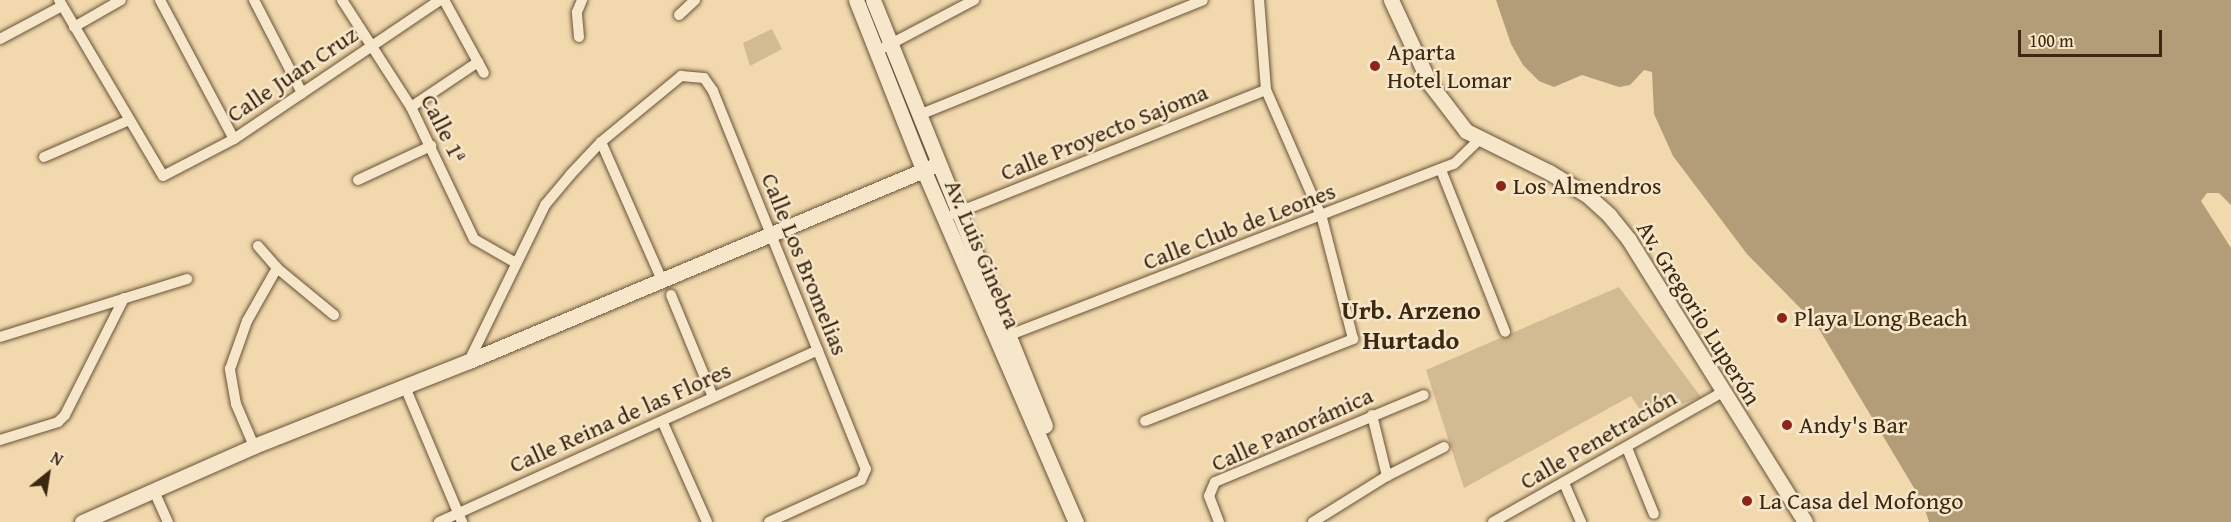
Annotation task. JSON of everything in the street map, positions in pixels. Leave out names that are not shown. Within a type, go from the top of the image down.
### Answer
[{"type":"street","points":[[74,27],[121,0]]},
{"type":"street","points":[[160,0],[234,139]]},
{"type":"street","points":[[254,0],[302,93]]},
{"type":"street","name":"Calle 1ª","points":[[342,0],[411,107],[474,238],[516,262]]},
{"type":"street","points":[[442,0],[484,74]]},
{"type":"street","name":"Calle Juan Cruz","points":[[127,121],[163,176],[234,139],[442,0]]},
{"type":"street","points":[[579,37],[577,12],[582,0]]},
{"type":"street","points":[[679,15],[695,0]]},
{"type":"street","name":"Av. Luis Ginebra","points":[[856,0],[919,115],[938,164],[951,214],[1076,522]]},
{"type":"street","name":"Av. Luis Ginebra","points":[[873,0],[883,48],[922,169],[951,214]]},
{"type":"street","points":[[883,48],[974,0]]},
{"type":"street","points":[[919,115],[1203,0]]},
{"type":"street","points":[[1145,421],[1353,339],[1322,218],[1266,90],[1259,0]]},
{"type":"street","name":"Av. Gregorio Luperón","points":[[1391,0],[1431,84],[1453,118],[1479,140],[1549,172],[1587,195],[1609,215],[1629,240],[1805,522]]},
{"type":"street","points":[[0,39],[61,3],[127,121],[44,157]]},
{"type":"street","points":[[411,107],[478,62]]},
{"type":"street","name":"Calle Los Bromelias","points":[[601,142],[681,76],[697,75],[710,84],[818,350],[865,475],[769,522]]},
{"type":"street","name":"Calle Proyecto Sajoma","points":[[951,214],[1266,90]]},
{"type":"street","name":"Calle Club de Leones","points":[[1001,338],[1322,218],[1454,165],[1479,140]]},
{"type":"street","points":[[470,361],[545,206],[601,142],[662,278]]},
{"type":"street","points":[[358,180],[431,146]]},
{"type":"street","points":[[82,522],[254,446],[470,361],[769,232],[938,164]]},
{"type":"street","points":[[1441,170],[1505,332]]},
{"type":"street","points":[[258,246],[277,268],[334,315]]},
{"type":"street","points":[[254,446],[236,404],[230,369],[247,321],[277,268]]},
{"type":"street","points":[[0,337],[187,279]]},
{"type":"street","points":[[671,295],[713,397]]},
{"type":"street","points":[[0,440],[58,422],[65,415],[124,298]]},
{"type":"street","name":"Av. Luis Ginebra","points":[[1001,338],[1087,522]]},
{"type":"street","name":"Calle Reina de las Flores","points":[[439,522],[460,517],[818,350]]},
{"type":"street","points":[[405,387],[460,517]]},
{"type":"street","name":"Calle Penetración","points":[[1493,522],[1723,392]]},
{"type":"street","name":"Calle Panorámica","points":[[1219,522],[1209,496],[1215,482],[1424,395]]},
{"type":"street","points":[[1372,415],[1387,476]]},
{"type":"street","points":[[663,423],[706,522]]},
{"type":"street","points":[[1312,522],[1387,476],[1444,447]]},
{"type":"street","points":[[1627,448],[1654,514]]},
{"type":"street","points":[[1564,483],[1581,522]]},
{"type":"street","points":[[154,491],[168,522]]},
{"type":"shaded area","points":[[1496,0],[2231,0],[2231,205],[2219,193],[2207,193],[2201,201],[2231,248],[2231,522],[1929,522],[1923,503],[1816,324],[1747,254],[1673,156],[1654,114],[1652,72],[1644,70],[1630,85],[1619,87],[1582,75],[1554,87],[1539,81],[1523,65],[1511,44]]},
{"type":"shaded area","points":[[772,29],[782,49],[750,66],[743,43]]},
{"type":"shaded area","points":[[1619,287],[1701,397],[1645,417],[1631,396],[1464,488],[1426,370]]},
{"type":"place","name":"Aparta Hotel Lomar","points":[[1375,66]]},
{"type":"place","name":"Los Almendros","points":[[1501,186]]},
{"type":"place","name":"Playa Long Beach","points":[[1782,318]]},
{"type":"place","name":"Andy's Bar","points":[[1787,425]]},
{"type":"place","name":"La Casa del Mofongo","points":[[1747,501]]},
{"type":"district","name":"Urb. Arzeno Hurtado","points":[[1411,325]]}]
